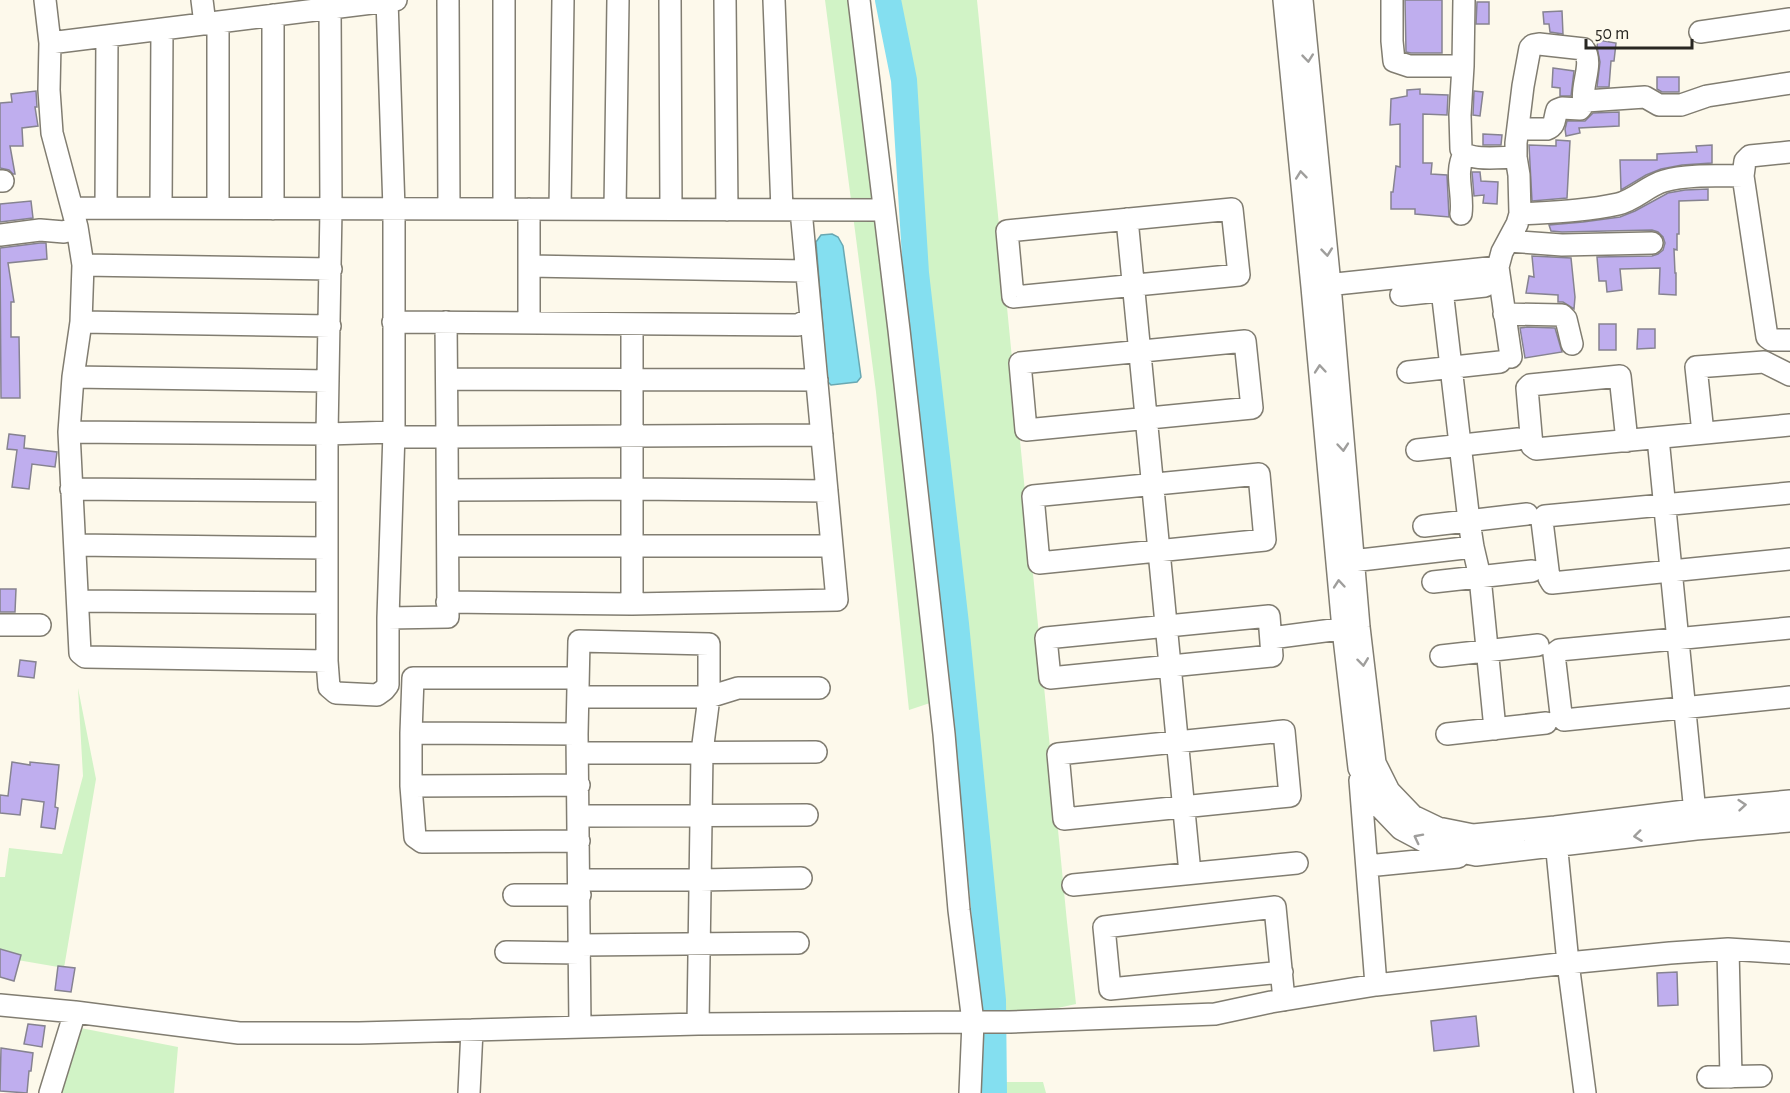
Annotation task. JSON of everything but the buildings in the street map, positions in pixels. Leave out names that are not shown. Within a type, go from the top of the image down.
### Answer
[{"type":"street","points":[[45,0],[50,43],[49,90],[52,134],[74,218],[83,266],[81,322],[73,377],[69,432],[80,653],[85,657],[327,661]]},
{"type":"street","points":[[202,0],[211,23],[218,208]]},
{"type":"street","points":[[50,43],[390,0],[394,209],[394,434],[388,685],[377,694],[336,693],[328,687],[326,603],[331,269],[330,8]]},
{"type":"street","points":[[448,0],[449,209]]},
{"type":"street","points":[[504,0],[504,209]]},
{"type":"street","points":[[560,209],[563,0]]},
{"type":"street","points":[[615,210],[618,0]]},
{"type":"street","points":[[670,0],[671,209]]},
{"type":"street","points":[[726,0],[728,210]]},
{"type":"street","points":[[447,602],[632,604],[837,600],[806,271],[791,210],[774,0]]},
{"type":"street","points":[[858,0],[899,330],[943,722],[959,910],[977,1022],[970,1093]]},
{"type":"street","points":[[1284,0],[1321,286],[1352,561],[1351,628],[1375,763],[1389,791],[1413,816],[1438,828],[1473,835],[1556,837]]},
{"type":"street","points":[[1302,0],[1321,286],[1351,628],[1376,985]]},
{"type":"street","points":[[1392,0],[1394,62],[1409,66],[1463,66]]},
{"type":"street","points":[[1464,0],[1461,149],[1464,154],[1473,157],[1516,157]]},
{"type":"street","points":[[273,15],[273,209]]},
{"type":"street","points":[[1700,32],[1790,19]]},
{"type":"street","points":[[161,208],[162,29]]},
{"type":"street","points":[[106,208],[107,36]]},
{"type":"street","points":[[1408,372],[1505,360],[1504,314],[1498,267],[1502,252],[1520,214],[1516,157],[1518,129],[1523,86],[1530,48],[1539,44],[1584,49],[1587,55],[1582,96],[1584,103],[1580,109],[1557,110],[1551,128],[1518,129]]},
{"type":"street","points":[[1584,103],[1645,97],[1659,105],[1681,105],[1707,96],[1790,83]]},
{"type":"street","points":[[1790,152],[1750,156],[1745,161],[1743,176],[1767,337],[1771,340],[1790,340]]},
{"type":"street","points":[[1461,214],[1459,168],[1464,154]]},
{"type":"street","points":[[1520,214],[1565,211],[1622,203],[1633,199],[1656,184],[1669,180],[1743,176]]},
{"type":"street","points":[[0,235],[40,230],[64,232],[74,218],[106,208],[884,210]]},
{"type":"street","points":[[529,209],[529,323]]},
{"type":"street","points":[[1232,209],[1239,275],[1013,297],[1007,231],[1127,219],[1232,209]]},
{"type":"street","points":[[1127,219],[1190,873]]},
{"type":"street","points":[[1508,241],[1562,245],[1652,243]]},
{"type":"street","points":[[83,266],[331,269]]},
{"type":"street","points":[[529,266],[806,271]]},
{"type":"street","points":[[1321,286],[1498,267]]},
{"type":"street","points":[[1401,295],[1485,286]]},
{"type":"street","points":[[1442,290],[1468,520],[1480,577],[1495,729]]},
{"type":"street","points":[[1504,314],[1562,315],[1566,319],[1572,344]]},
{"type":"street","points":[[393,322],[798,325],[811,318]]},
{"type":"street","points":[[81,322],[330,326]]},
{"type":"street","points":[[388,618],[448,617],[446,322]]},
{"type":"street","points":[[632,324],[632,604]]},
{"type":"street","points":[[1245,341],[1252,408],[1026,430],[1020,363],[1140,351],[1245,341]]},
{"type":"street","points":[[1703,433],[1696,367],[1764,362],[1790,375]]},
{"type":"street","points":[[1627,441],[1620,376],[1530,385],[1527,388],[1532,446],[1536,449],[1627,441],[1658,438],[1790,424]]},
{"type":"street","points":[[73,377],[328,381]]},
{"type":"street","points":[[447,379],[816,380]]},
{"type":"street","points":[[69,432],[394,434],[447,437],[822,435]]},
{"type":"street","points":[[1658,438],[1695,819]]},
{"type":"street","points":[[1417,450],[1518,439]]},
{"type":"street","points":[[1259,474],[1265,540],[1039,562],[1033,496],[1152,485],[1259,474]]},
{"type":"street","points":[[71,489],[327,491]]},
{"type":"street","points":[[448,490],[827,491]]},
{"type":"street","points":[[1790,493],[1545,516],[1542,521],[1549,578],[1552,583],[1790,559]]},
{"type":"street","points":[[1424,526],[1527,514]]},
{"type":"street","points":[[75,545],[327,548]]},
{"type":"street","points":[[448,546],[832,546]]},
{"type":"street","points":[[1352,561],[1473,547]]},
{"type":"street","points":[[1433,582],[1532,571]]},
{"type":"street","points":[[78,602],[326,603]]},
{"type":"street","points":[[1269,616],[1272,656],[1050,678],[1046,638],[1166,626],[1269,616]]},
{"type":"street","points":[[0,626],[40,625]]},
{"type":"street","points":[[1271,638],[1351,628]]},
{"type":"street","points":[[1790,628],[1558,650],[1554,654],[1563,720],[1790,697]]},
{"type":"street","points":[[580,1027],[579,641],[709,644],[709,697],[702,752],[699,1024]]},
{"type":"street","points":[[1441,656],[1538,645]]},
{"type":"street","points":[[579,841],[422,842],[415,837],[411,786],[413,678],[709,697],[738,688],[819,688]]},
{"type":"street","points":[[1447,734],[1546,723]]},
{"type":"street","points":[[1284,731],[1290,796],[1064,819],[1058,753],[1177,742],[1284,731]]},
{"type":"street","points":[[411,733],[702,752],[816,752]]},
{"type":"street","points":[[1359,768],[1375,802],[1401,829],[1433,846],[1476,855]]},
{"type":"street","points":[[411,786],[579,785]]},
{"type":"street","points":[[1366,866],[1476,855],[1556,837],[1695,819],[1790,801]]},
{"type":"street","points":[[579,816],[807,815]]},
{"type":"street","points":[[1695,819],[1790,821]]},
{"type":"street","points":[[1556,837],[1568,963],[1585,1093]]},
{"type":"street","points":[[1074,885],[1297,863]]},
{"type":"street","points":[[514,895],[700,880],[801,878]]},
{"type":"street","points":[[1282,972],[1110,989],[1104,927],[1275,908],[1282,972],[1284,1000]]},
{"type":"street","points":[[506,952],[700,943],[798,943]]},
{"type":"street","points":[[1728,949],[1731,1077]]},
{"type":"street","points":[[0,1005],[239,1033],[359,1033],[699,1024],[1010,1022],[1215,1014],[1376,985],[1670,953],[1728,949],[1790,953]]},
{"type":"street","points":[[50,1093],[75,1012]]},
{"type":"street","points":[[472,1030],[469,1093],[474,1093]]},
{"type":"street","points":[[1708,1077],[1761,1076]]},
{"type":"green space","points":[[825,0],[859,0],[942,699],[909,710],[876,392]]},
{"type":"green space","points":[[888,0],[977,0],[1076,1004],[994,1022],[963,688],[916,273],[903,75]]},
{"type":"green space","points":[[78,688],[96,779],[64,968],[0,957],[0,877],[5,877],[9,848],[62,854],[83,776]]},
{"type":"green space","points":[[60,1024],[178,1047],[174,1093],[55,1093]]},
{"type":"green space","points":[[994,1082],[1043,1082],[1046,1093],[994,1093]]},
{"type":"water","points":[[832,234],[838,237],[843,246],[861,377],[857,382],[831,385],[827,381],[816,242],[821,235]]},
{"type":"waterway","points":[[888,0],[904,80],[916,273],[956,624],[993,1000],[994,1093]]}]
